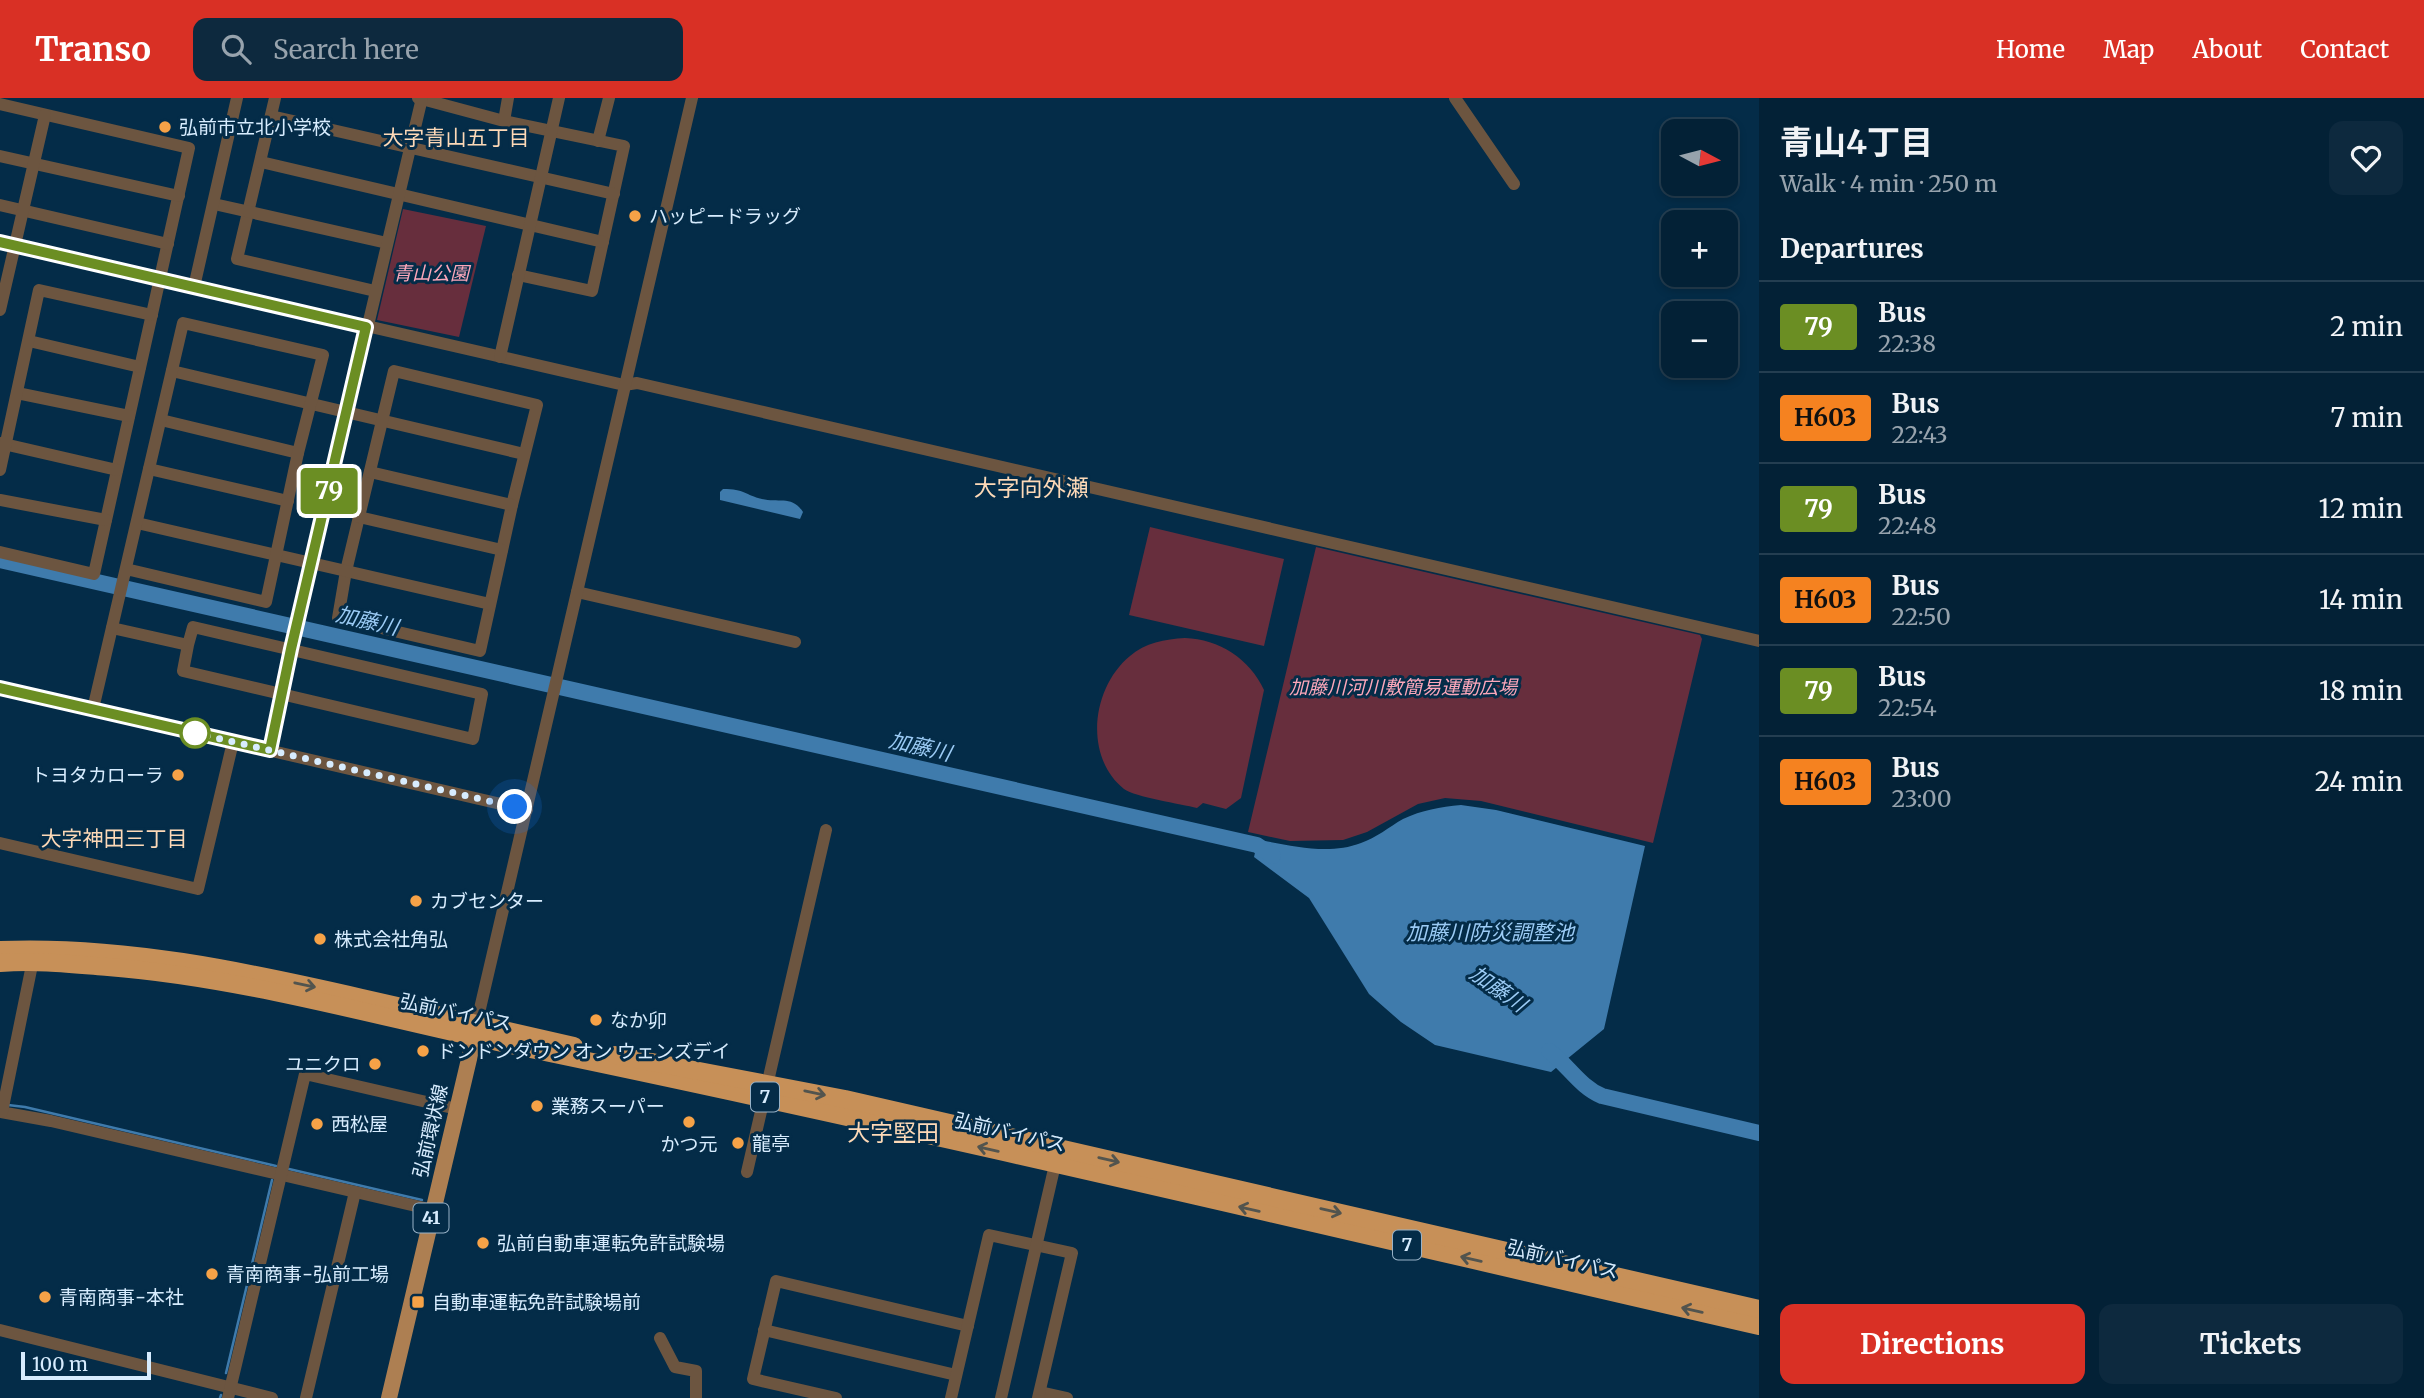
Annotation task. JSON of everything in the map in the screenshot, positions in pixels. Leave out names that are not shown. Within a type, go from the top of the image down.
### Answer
[{"type":"highway","name":"弘前バイパス","points":[[0,949],[14,960],[96,952],[207,966],[298,983],[475,1031],[596,1051],[1057,1156],[1759,1309]]},
{"type":"highway","name":"弘前バイパス","points":[[1057,1156],[1759,1326]]},
{"type":"main road","name":"弘前環状線","points":[[389,1398],[475,1031]]},
{"type":"street","points":[[194,287],[237,98]]},
{"type":"street","points":[[275,98],[237,259],[375,291]]},
{"type":"street","points":[[270,750],[292,643],[421,98],[453,103],[504,121],[624,146],[592,291],[518,275]]},
{"type":"street","points":[[504,121],[508,98]]},
{"type":"street","points":[[500,357],[559,98]]},
{"type":"street","points":[[598,141],[609,98]]},
{"type":"street","points":[[475,1031],[692,98]]},
{"type":"street","points":[[1455,98],[1514,184]]},
{"type":"street","points":[[0,104],[190,148],[94,574],[0,552]]},
{"type":"street","points":[[0,310],[45,115]]},
{"type":"street","points":[[271,116],[614,194]]},
{"type":"street","points":[[0,156],[179,196]]},
{"type":"street","points":[[261,162],[603,242]]},
{"type":"street","points":[[214,204],[387,243]]},
{"type":"street","points":[[0,205],[168,244]]},
{"type":"street","points":[[0,242],[500,357],[624,384],[637,383],[1759,641]]},
{"type":"street","points":[[0,470],[3,444],[39,290],[152,315]]},
{"type":"street","points":[[93,709],[183,323],[323,355],[298,453],[266,602],[125,574]]},
{"type":"street","points":[[29,341],[140,367]]},
{"type":"street","points":[[394,371],[537,405],[480,651],[338,618],[346,571],[382,420],[394,371]]},
{"type":"street","points":[[172,372],[524,454]]},
{"type":"street","points":[[17,393],[129,416]]},
{"type":"street","points":[[161,420],[298,453]]},
{"type":"street","points":[[3,444],[117,470]]},
{"type":"street","points":[[149,469],[288,501]]},
{"type":"street","points":[[370,471],[512,505]]},
{"type":"street","points":[[0,500],[106,520]]},
{"type":"street","points":[[359,517],[502,550]]},
{"type":"street","points":[[137,523],[490,604]]},
{"type":"street","points":[[576,592],[795,642]]},
{"type":"street","points":[[193,627],[292,643],[482,694],[473,739],[183,671],[193,627]]},
{"type":"street","points":[[113,628],[188,645]]},
{"type":"street","points":[[0,688],[527,810]]},
{"type":"street","points":[[0,844],[198,889],[233,742]]},
{"type":"street","points":[[747,1172],[826,830]]},
{"type":"street","points":[[14,960],[1,1112],[51,1121],[433,1210]]},
{"type":"street","points":[[229,1393],[305,1074],[457,1109]]},
{"type":"street","points":[[1001,1398],[1057,1156]]},
{"type":"street","points":[[306,1398],[355,1192]]},
{"type":"street","points":[[951,1398],[989,1235],[1072,1253],[1039,1395],[1067,1398]]},
{"type":"street","points":[[836,1398],[753,1379],[776,1281],[968,1326]]},
{"type":"street","points":[[0,1330],[229,1393],[272,1398]]},
{"type":"street","points":[[764,1331],[956,1375]]},
{"type":"street","points":[[660,1338],[675,1367],[696,1371],[696,1398]]},
{"type":"green space","name":"青山公園","points":[[403,209],[486,226],[459,337],[377,320]]},
{"type":"green space","points":[[1150,527],[1284,559],[1264,646],[1129,615]]},
{"type":"green space","name":"加藤川河川敷簡易運動広場","points":[[1316,547],[1700,635],[1702,639],[1653,843],[1481,801],[1445,798],[1418,804],[1367,832],[1343,840],[1290,841],[1248,832]]},
{"type":"green space","points":[[1185,638],[1210,642],[1232,653],[1251,669],[1264,690],[1241,798],[1226,809],[1203,803],[1197,808],[1130,792],[1111,775],[1102,759],[1097,722],[1107,685],[1117,669],[1142,648]]},
{"type":"water","points":[[723,489],[741,491],[762,499],[789,501],[803,512],[800,519],[720,500],[720,492]]},
{"type":"water","name":"加藤川防災調整池","points":[[1461,805],[1496,810],[1645,846],[1604,1029],[1551,1072],[1435,1045],[1401,1022],[1369,994],[1309,898],[1254,857],[1258,840],[1309,848],[1348,847],[1372,838],[1410,816],[1431,809]]},
{"type":"waterway","name":"加藤川","points":[[0,560],[1257,845],[1273,856]]},
{"type":"waterway","name":"加藤川","points":[[1549,1051],[1587,1087],[1602,1096],[1759,1133]]},
{"type":"waterway","points":[[8,1105],[276,1166]]},
{"type":"waterway","points":[[289,1169],[422,1200]]},
{"type":"waterway","points":[[226,1373],[272,1180]]},
{"type":"bus line","name":"79","points":[[0,242],[366,327],[270,750],[0,688]]},
{"type":"place","name":"弘前市立北小学校","points":[[165,127]]},
{"type":"place","name":"ハッピードラッグ","points":[[635,216]]},
{"type":"place","name":"トヨタカローラ","points":[[178,775]]},
{"type":"place","name":"カブセンター","points":[[416,901]]},
{"type":"place","name":"株式会社角弘","points":[[320,939]]},
{"type":"place","name":"なか卯","points":[[596,1020]]},
{"type":"place","name":"ドンドンダウン オン ウェンズデイ","points":[[423,1051]]},
{"type":"place","name":"ユニクロ","points":[[375,1064]]},
{"type":"place","name":"業務スーパー","points":[[537,1106]]},
{"type":"place","name":"かつ元","points":[[689,1122]]},
{"type":"place","name":"西松屋","points":[[317,1124]]},
{"type":"place","name":"龍亭","points":[[738,1143]]},
{"type":"place","name":"弘前自動車運転免許試験場","points":[[483,1243]]},
{"type":"place","name":"青南商事-弘前工場","points":[[212,1274]]},
{"type":"place","name":"青南商事-本社","points":[[45,1297]]},
{"type":"place","name":"自動車運転免許試験場前","points":[[418,1302]]},
{"type":"district","name":"大字青山五丁目","points":[[456,138]]},
{"type":"district","name":"大字向外瀬","points":[[1031,488]]},
{"type":"district","name":"大字神田三丁目","points":[[114,839]]},
{"type":"district","name":"大字堅田","points":[[893,1133]]},
{"type":"route","points":[[195,733],[515,807]]}]
